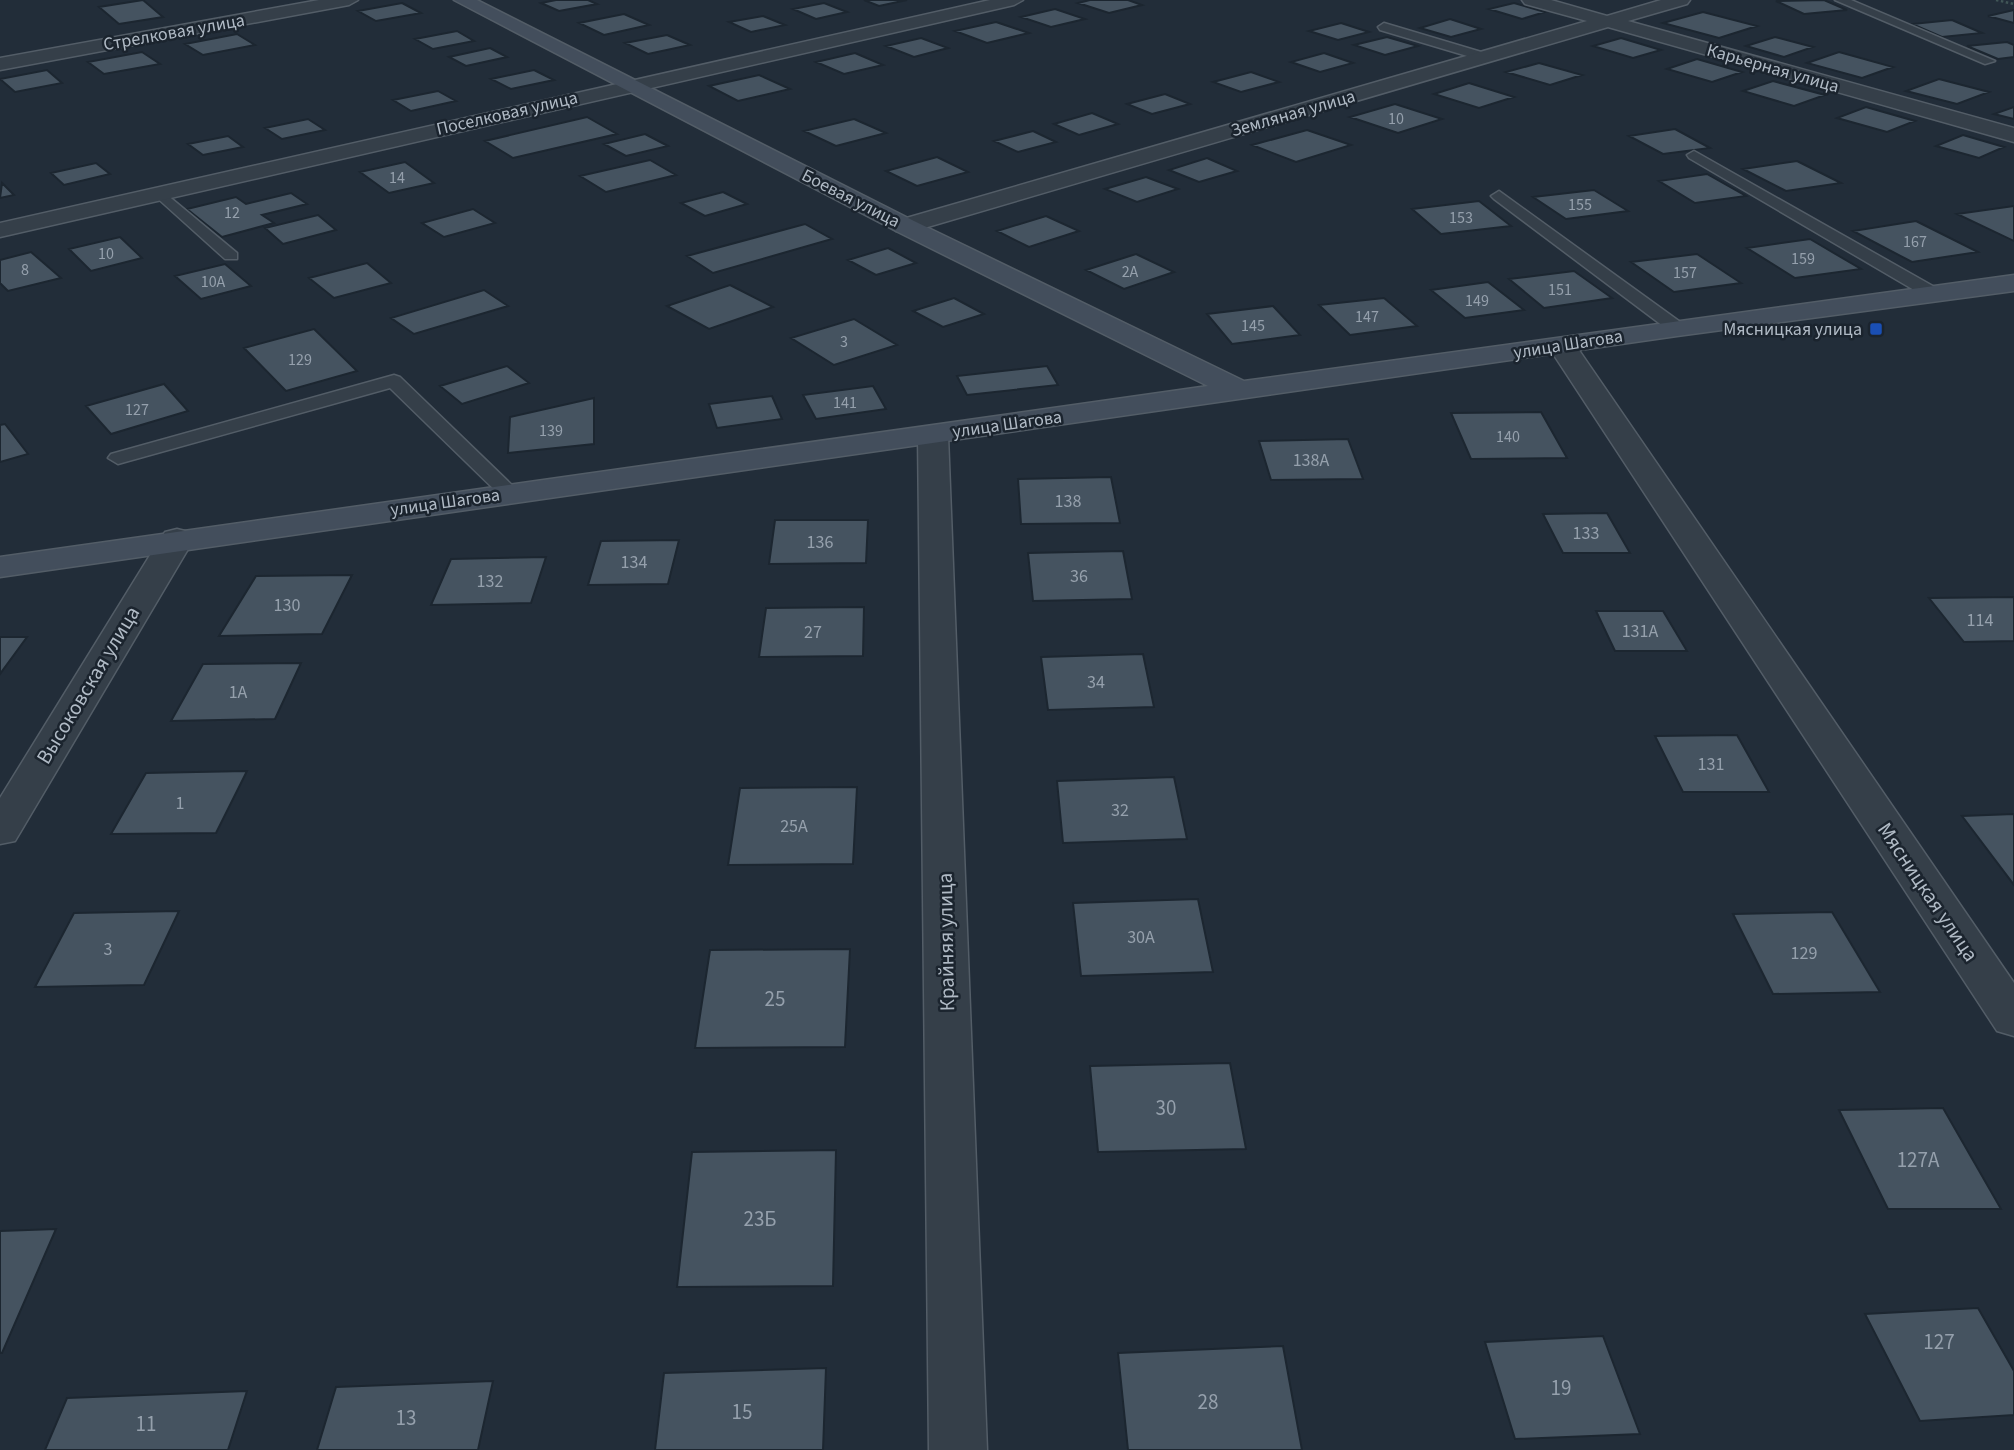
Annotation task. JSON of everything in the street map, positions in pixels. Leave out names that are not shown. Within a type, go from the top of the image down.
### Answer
[{"type":"main road","name":"Боевая улица","points":[[463,0],[905,226],[1241,391]]},
{"type":"main road","name":"улица Шагова","points":[[0,567],[1676,328],[2014,283]]},
{"type":"street","name":"Стрелковая улица","points":[[0,64],[349,0]]},
{"type":"street","name":"Поселковая улица","points":[[0,230],[1014,0]]},
{"type":"street","name":"Карьерная улица","points":[[1531,0],[2014,135]]},
{"type":"street","name":"Земляная улица","points":[[905,226],[1681,0]]},
{"type":"street","name":"Мясницкая улица","points":[[1562,346],[2014,1019]]},
{"type":"street","name":"Крайняя улица","points":[[933,435],[958,1450]]},
{"type":"street","name":"Высоковская улица","points":[[0,831],[177,540]]},
{"type":"lane","points":[[1841,0],[1989,61]]},
{"type":"lane","points":[[1384,27],[1484,57]]},
{"type":"lane","points":[[1694,155],[1932,293]]},
{"type":"lane","points":[[160,193],[231,256]]},
{"type":"lane","points":[[1499,196],[1676,328]]},
{"type":"lane","points":[[118,458],[394,381],[509,494]]},
{"type":"path","points":[[1996,0],[2014,4]]},
{"type":"building","points":[[143,0],[163,17],[119,24],[99,7]]},
{"type":"building","points":[[588,0],[597,4],[559,11],[541,3]]},
{"type":"building","points":[[864,0],[907,0],[879,6]]},
{"type":"building","points":[[1090,0],[1128,0],[1142,5],[1109,13],[1078,3]]},
{"type":"building","points":[[1824,0],[1847,10],[1804,14],[1776,1]]},
{"type":"building","points":[[402,3],[421,13],[376,21],[358,11]]},
{"type":"building","points":[[824,3],[847,12],[816,19],[793,9]]},
{"type":"building","points":[[1514,3],[1545,12],[1522,19],[1489,9]]},
{"type":"building","points":[[1055,9],[1085,19],[1051,27],[1021,17]]},
{"type":"building","points":[[2014,10],[2014,23],[1988,16]]},
{"type":"building","points":[[1703,12],[1757,26],[1719,38],[1663,23]]},
{"type":"building","points":[[624,14],[649,25],[604,35],[579,23]]},
{"type":"building","points":[[763,16],[785,25],[751,32],[729,22]]},
{"type":"building","points":[[1450,19],[1481,29],[1451,37],[1420,28]]},
{"type":"building","points":[[1952,20],[1982,33],[1942,37],[1912,24]]},
{"type":"building","points":[[996,22],[1029,33],[987,43],[955,31]]},
{"type":"building","points":[[1341,23],[1369,32],[1338,40],[1309,31]]},
{"type":"building","points":[[457,31],[474,41],[433,49],[415,39]]},
{"type":"building","points":[[237,34],[255,45],[203,55],[185,44]]},
{"type":"building","points":[[667,35],[690,45],[648,54],[625,43]]},
{"type":"building","points":[[1387,37],[1418,46],[1385,55],[1354,45]]},
{"type":"building","points":[[1775,37],[1813,47],[1784,57],[1746,46]]},
{"type":"building","points":[[921,38],[948,48],[914,57],[886,46]]},
{"type":"building","points":[[1621,38],[1661,50],[1633,58],[1593,46]]},
{"type":"building","points":[[2007,42],[2014,45],[2014,57],[1998,59],[1967,46]]},
{"type":"building","points":[[490,48],[507,57],[466,66],[449,57]]},
{"type":"building","points":[[142,52],[160,64],[104,74],[88,62]]},
{"type":"building","points":[[1839,52],[1893,67],[1862,78],[1807,63]]},
{"type":"building","points":[[855,53],[883,65],[844,74],[816,62]]},
{"type":"building","points":[[1324,53],[1353,63],[1320,72],[1291,62]]},
{"type":"building","points":[[1697,59],[1742,72],[1712,82],[1667,69]]},
{"type":"building","points":[[1539,63],[1582,75],[1550,85],[1506,72]]},
{"type":"building","points":[[47,70],[62,83],[15,92],[0,79]]},
{"type":"building","points":[[534,70],[554,80],[511,89],[491,79]]},
{"type":"building","points":[[1251,72],[1279,82],[1241,92],[1213,82]]},
{"type":"building","points":[[759,75],[790,89],[738,101],[709,86]]},
{"type":"building","points":[[1939,79],[1989,92],[1957,104],[1906,91]]},
{"type":"building","points":[[1773,81],[1825,95],[1794,106],[1743,91]]},
{"type":"building","points":[[1469,83],[1514,97],[1479,108],[1434,94]]},
{"type":"building","points":[[438,91],[456,101],[411,111],[393,100]]},
{"type":"building","points":[[1165,94],[1190,104],[1152,114],[1127,104]]},
{"type":"building","points":[[1395,104],[1442,119],[1398,133],[1350,117]]},
{"type":"building","points":[[1866,107],[1915,121],[1887,132],[1837,118]]},
{"type":"building","points":[[2014,107],[2014,119],[1994,114]]},
{"type":"building","points":[[1092,113],[1118,124],[1079,135],[1054,124]]},
{"type":"building","points":[[587,117],[617,134],[513,158],[485,141]]},
{"type":"building","points":[[308,119],[325,130],[282,139],[265,128]]},
{"type":"building","points":[[854,119],[886,133],[836,146],[804,131]]},
{"type":"building","points":[[1675,129],[1710,148],[1663,154],[1629,136]]},
{"type":"building","points":[[1307,130],[1351,145],[1296,162],[1252,145]]},
{"type":"building","points":[[1033,131],[1056,142],[1018,152],[994,141]]},
{"type":"building","points":[[645,134],[668,146],[626,156],[604,144]]},
{"type":"building","points":[[1963,135],[2004,147],[1979,158],[1936,146]]},
{"type":"building","points":[[228,136],[243,147],[203,155],[188,144]]},
{"type":"building","points":[[937,157],[968,172],[917,186],[886,171]]},
{"type":"building","points":[[1207,158],[1237,171],[1199,182],[1169,170]]},
{"type":"building","points":[[650,160],[676,175],[606,192],[580,176]]},
{"type":"building","points":[[1797,161],[1841,183],[1786,191],[1743,169]]},
{"type":"building","points":[[405,162],[434,183],[389,193],[360,172]]},
{"type":"building","points":[[96,163],[110,174],[64,185],[51,173]]},
{"type":"building","points":[[1707,174],[1746,196],[1695,203],[1659,181]]},
{"type":"building","points":[[1146,177],[1178,189],[1137,202],[1105,189]]},
{"type":"building","points":[[2,183],[14,195],[0,198]]},
{"type":"building","points":[[1594,190],[1628,211],[1566,219],[1533,197]]},
{"type":"building","points":[[723,192],[747,204],[705,216],[681,203]]},
{"type":"building","points":[[291,193],[307,204],[262,215],[274,223],[222,237],[187,209],[236,197],[246,204]]},
{"type":"building","points":[[1479,201],[1511,226],[1441,234],[1412,209]]},
{"type":"building","points":[[2014,206],[2014,241],[1957,214]]},
{"type":"building","points":[[473,209],[495,223],[444,237],[422,223]]},
{"type":"building","points":[[318,215],[336,230],[283,244],[265,228]]},
{"type":"building","points":[[1046,216],[1079,231],[1029,247],[997,231]]},
{"type":"building","points":[[1916,221],[1978,252],[1912,262],[1853,231]]},
{"type":"building","points":[[805,224],[832,239],[713,273],[687,256]]},
{"type":"building","points":[[120,237],[142,258],[91,271],[69,249]]},
{"type":"building","points":[[1810,239],[1861,269],[1795,278],[1747,248]]},
{"type":"building","points":[[888,248],[916,263],[876,275],[848,260]]},
{"type":"building","points":[[31,252],[61,278],[8,291],[0,283],[0,260]]},
{"type":"building","points":[[1136,254],[1174,272],[1124,289],[1086,270]]},
{"type":"building","points":[[1697,254],[1741,283],[1674,292],[1631,262]]},
{"type":"building","points":[[367,263],[391,283],[334,298],[309,278]]},
{"type":"building","points":[[225,264],[251,286],[201,299],[175,276]]},
{"type":"building","points":[[1574,271],[1612,298],[1544,308],[1509,279]]},
{"type":"building","points":[[1488,282],[1524,310],[1465,318],[1431,290]]},
{"type":"building","points":[[730,285],[773,307],[709,329],[667,306]]},
{"type":"building","points":[[484,290],[508,306],[414,334],[391,318]]},
{"type":"building","points":[[954,298],[984,314],[943,327],[913,311]]},
{"type":"building","points":[[1384,298],[1417,326],[1350,335],[1319,305]]},
{"type":"building","points":[[1273,306],[1300,335],[1232,344],[1207,314]]},
{"type":"building","points":[[854,319],[897,345],[834,365],[791,338]]},
{"type":"building","points":[[314,329],[357,371],[286,391],[244,348]]},
{"type":"building","points":[[507,366],[529,383],[462,404],[440,386]]},
{"type":"building","points":[[1047,366],[1058,385],[967,395],[957,376]]},
{"type":"building","points":[[164,384],[188,411],[111,434],[86,406]]},
{"type":"building","points":[[873,386],[886,409],[816,419],[803,395]]},
{"type":"building","points":[[772,396],[782,419],[717,428],[709,404]]},
{"type":"building","points":[[594,398],[594,444],[508,453],[510,417]]},
{"type":"building","points":[[1541,412],[1567,458],[1471,459],[1451,413]]},
{"type":"building","points":[[5,424],[28,454],[0,462],[0,425]]},
{"type":"building","points":[[1348,439],[1363,479],[1271,480],[1259,441]]},
{"type":"building","points":[[1111,477],[1120,523],[1021,524],[1018,479]]},
{"type":"building","points":[[1607,513],[1630,553],[1563,553],[1543,514]]},
{"type":"building","points":[[775,520],[868,520],[866,563],[769,564]]},
{"type":"building","points":[[679,540],[668,584],[588,585],[601,541]]},
{"type":"building","points":[[1123,551],[1132,599],[1033,601],[1028,553]]},
{"type":"building","points":[[546,557],[531,603],[431,605],[451,559]]},
{"type":"building","points":[[352,575],[322,634],[219,636],[256,576]]},
{"type":"building","points":[[2014,597],[2014,641],[1964,642],[1929,598]]},
{"type":"building","points":[[864,607],[863,656],[759,657],[766,608]]},
{"type":"building","points":[[1596,611],[1663,611],[1687,651],[1615,651]]},
{"type":"building","points":[[0,637],[27,637],[0,674]]},
{"type":"building","points":[[1143,654],[1154,707],[1048,710],[1041,657]]},
{"type":"building","points":[[301,663],[275,719],[171,721],[203,664]]},
{"type":"building","points":[[1737,735],[1769,792],[1683,792],[1655,736]]},
{"type":"building","points":[[247,771],[216,833],[111,834],[146,773]]},
{"type":"building","points":[[1174,777],[1187,839],[1063,843],[1057,781]]},
{"type":"building","points":[[857,787],[853,864],[728,865],[740,788]]},
{"type":"building","points":[[2014,814],[2014,885],[1962,816]]},
{"type":"building","points":[[1198,899],[1213,972],[1081,976],[1073,903]]},
{"type":"building","points":[[179,911],[144,985],[35,987],[74,913]]},
{"type":"building","points":[[1832,912],[1880,992],[1773,994],[1733,914]]},
{"type":"building","points":[[850,949],[845,1047],[695,1048],[710,950]]},
{"type":"building","points":[[1230,1063],[1246,1149],[1098,1152],[1090,1066]]},
{"type":"building","points":[[1943,1108],[2001,1209],[1888,1209],[1839,1110]]},
{"type":"building","points":[[836,1150],[833,1286],[677,1287],[692,1152]]},
{"type":"building","points":[[56,1229],[2,1353],[0,1353],[0,1231]]},
{"type":"building","points":[[1978,1308],[2014,1371],[2014,1415],[1920,1421],[1865,1314]]},
{"type":"building","points":[[1603,1336],[1640,1434],[1515,1439],[1485,1342]]},
{"type":"building","points":[[1283,1346],[1302,1450],[1128,1450],[1118,1353]]},
{"type":"building","points":[[826,1368],[823,1450],[655,1450],[664,1373]]},
{"type":"building","points":[[493,1381],[478,1450],[317,1450],[336,1387]]},
{"type":"building","points":[[247,1391],[228,1450],[45,1450],[67,1398]]},
{"type":"place","name":"Мясницкая улица","points":[[1876,329]]}]
